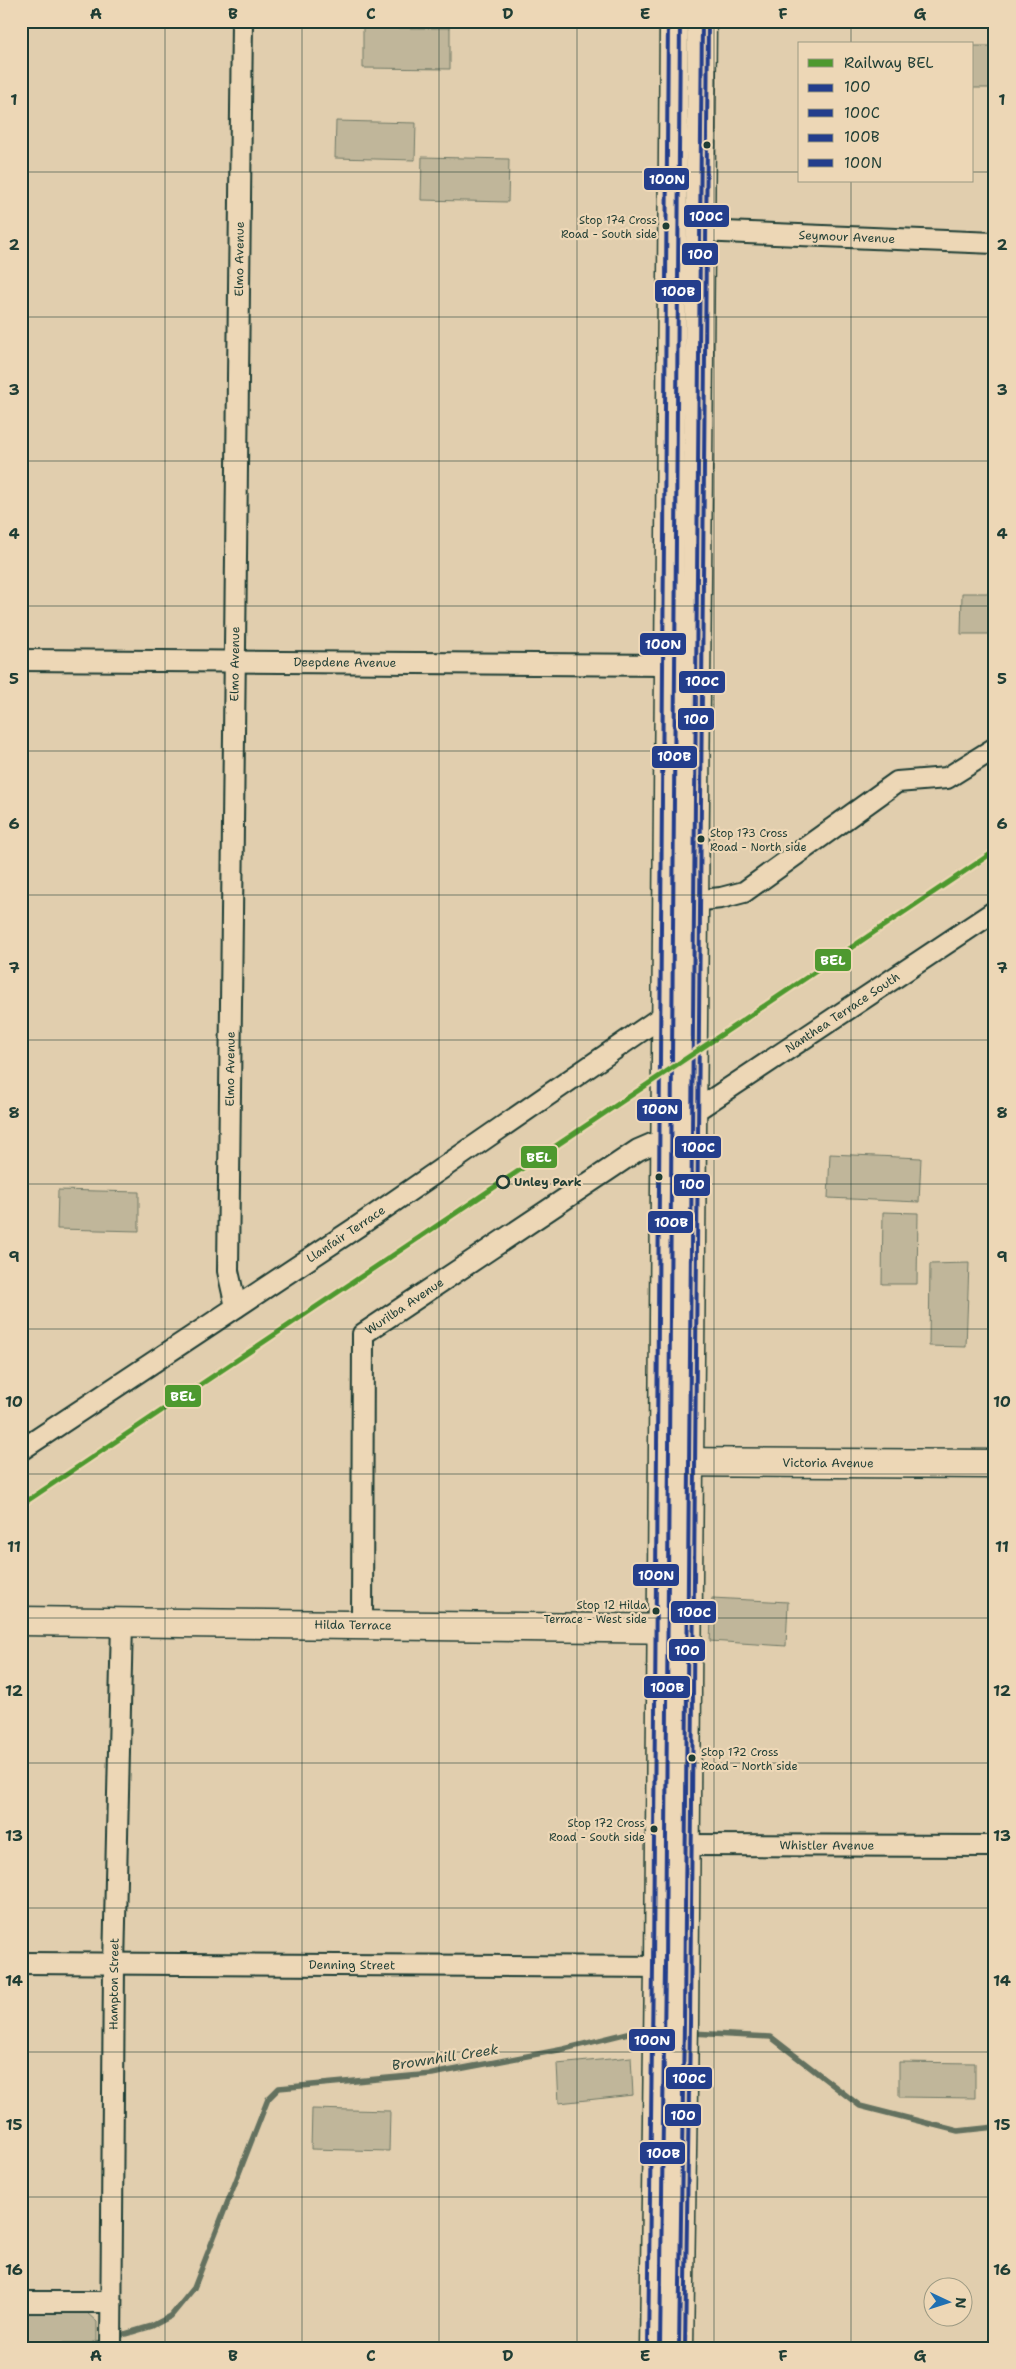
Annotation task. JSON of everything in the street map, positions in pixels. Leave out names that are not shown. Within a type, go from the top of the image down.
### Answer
[{"type":"main road","points":[[654,2348],[671,2033],[671,1845],[676,1461],[692,1113],[693,901],[682,665],[672,230],[674,21]]},
{"type":"main road","points":[[676,1461],[666,1143],[667,1014],[699,231],[702,21]]},
{"type":"main road","points":[[672,230],[699,231]]},
{"type":"main road","name":"Victoria Avenue","points":[[676,1461],[995,1464]]},
{"type":"main road","name":"Hilda Terrace","points":[[21,1621],[674,1629]]},
{"type":"main road","points":[[671,2033],[679,2348]]},
{"type":"street","name":"Elmo Avenue","points":[[236,1307],[228,1271],[233,662],[242,21]]},
{"type":"street","name":"Seymour Avenue","points":[[699,231],[995,243]]},
{"type":"street","name":"Deepdene Avenue","points":[[21,660],[682,665]]},
{"type":"street","points":[[693,901],[721,898],[744,892],[897,782],[947,778],[995,748]]},
{"type":"street","name":"Nanthea Terrace South","points":[[692,1113],[995,911]]},
{"type":"street","name":"Llanfair Terrace","points":[[21,1450],[360,1225],[667,1014]]},
{"type":"street","name":"Wurilba Avenue","points":[[362,1624],[363,1334],[638,1150],[652,1144],[666,1143]]},
{"type":"street","name":"Hampton Street","points":[[111,2342],[114,1965],[122,1622]]},
{"type":"street","name":"Whistler Avenue","points":[[671,1845],[995,1846]]},
{"type":"street","name":"Denning Street","points":[[21,1964],[672,1966]]},
{"type":"street","points":[[21,2302],[111,2302]]},
{"type":"shaded area","points":[[363,28],[450,28],[450,69],[363,68]]},
{"type":"shaded area","points":[[974,46],[995,46],[995,88],[974,88]]},
{"type":"shaded area","points":[[336,121],[416,123],[415,160],[335,158]]},
{"type":"shaded area","points":[[422,157],[509,159],[508,202],[421,200]]},
{"type":"shaded area","points":[[962,593],[995,593],[995,634],[961,634]]},
{"type":"shaded area","points":[[830,1154],[921,1158],[919,1202],[828,1198]]},
{"type":"shaded area","points":[[58,1190],[139,1192],[139,1231],[57,1229]]},
{"type":"shaded area","points":[[883,1212],[918,1213],[917,1284],[882,1284]]},
{"type":"shaded area","points":[[969,1263],[966,1347],[929,1346],[930,1264]]},
{"type":"shaded area","points":[[712,1598],[788,1602],[786,1646],[710,1641]]},
{"type":"shaded area","points":[[631,2057],[633,2095],[559,2103],[557,2064]]},
{"type":"shaded area","points":[[899,2062],[975,2063],[975,2098],[899,2097]]},
{"type":"shaded area","points":[[312,2109],[390,2111],[389,2151],[311,2149]]},
{"type":"shaded area","points":[[21,2311],[86,2312],[97,2322],[97,2348],[21,2348]]},
{"type":"waterway","name":"Brownhill Creek","points":[[115,2337],[152,2326],[171,2316],[194,2288],[268,2099],[279,2088],[432,2074],[564,2049],[628,2033],[650,2033]]},
{"type":"waterway","name":"Brownhill Creek","points":[[691,2033],[771,2037],[860,2106],[958,2131],[995,2127]]},
{"type":"waterway","name":"Brownhill Creek","points":[[21,2345],[91,2345],[107,2340]]},
{"type":"rail line","name":"BEL","points":[[21,1505],[995,851]]},
{"type":"transit line","name":"100N","points":[[648,2348],[653,1967],[668,21]]},
{"type":"transit line","name":"100B","points":[[660,2348],[665,1967],[680,21]]},
{"type":"transit line","name":"100","points":[[679,2348],[684,2024],[702,21]]},
{"type":"transit line","name":"100C","points":[[685,2348],[690,2024],[708,21]]},
{"type":"place","name":"Stop 174 Cross Road - South side","points":[[666,226]]},
{"type":"place","name":"Stop 173 Cross Road - North side","points":[[701,839]]},
{"type":"place","name":"Unley Park","points":[[503,1182]]},
{"type":"place","name":"Stop 12 Hilda Terrace - West side","points":[[656,1611]]},
{"type":"place","name":"Stop 172 Cross Road - North side","points":[[692,1758]]},
{"type":"place","name":"Stop 172 Cross Road - South side","points":[[654,1829]]}]
